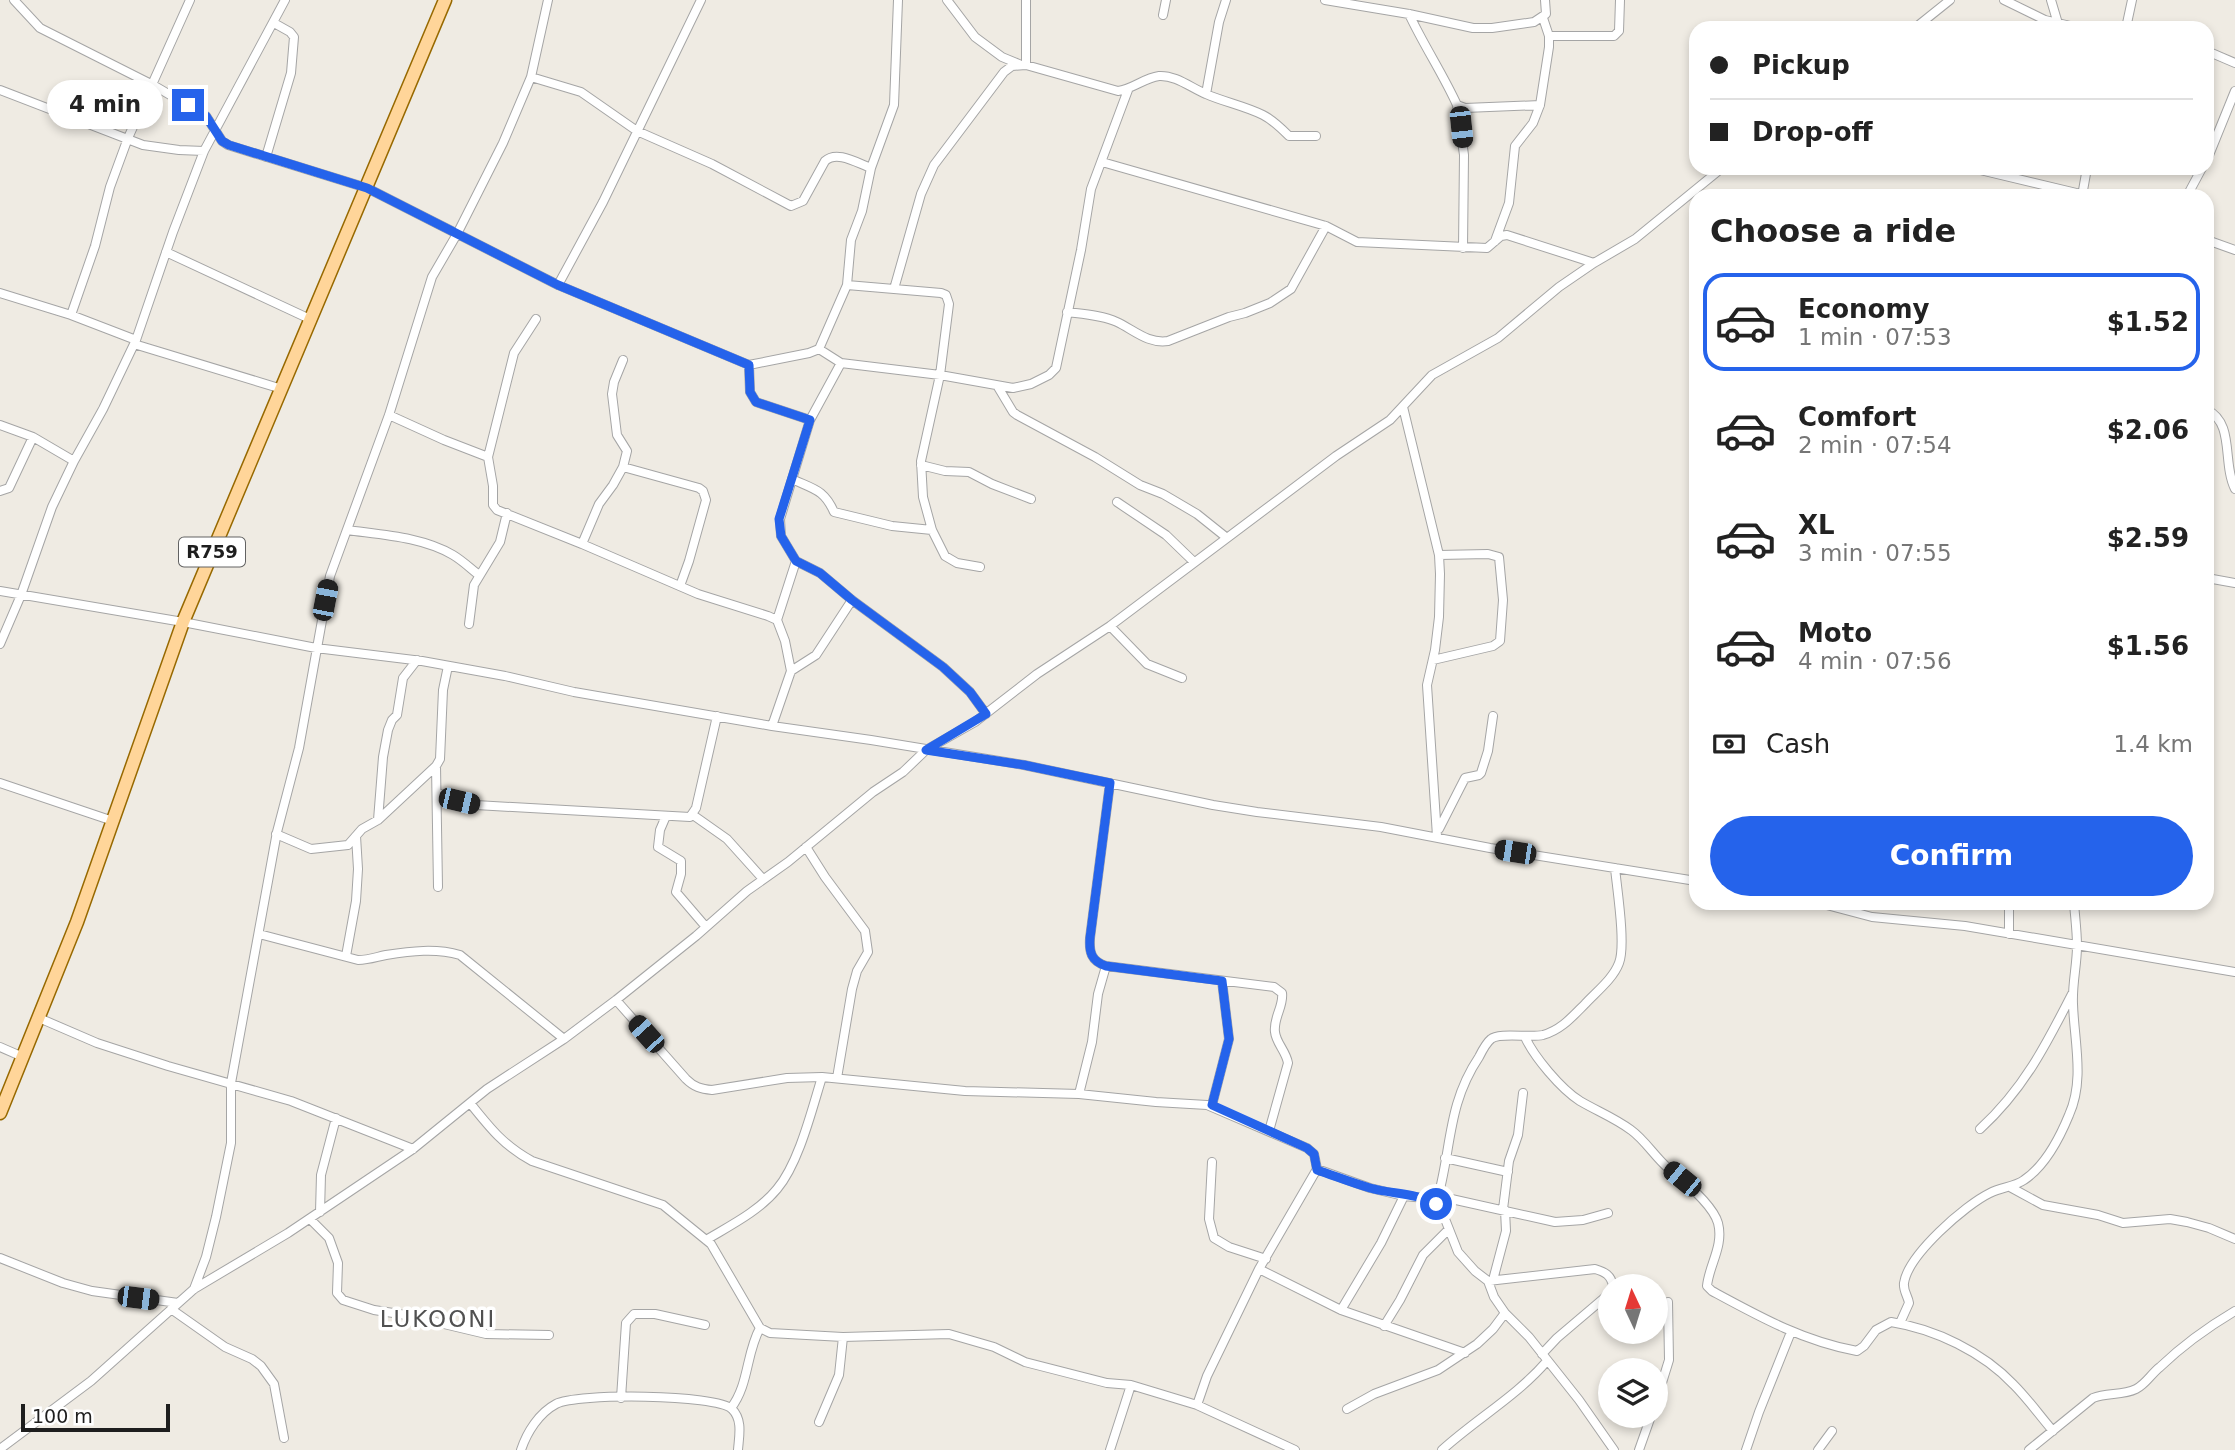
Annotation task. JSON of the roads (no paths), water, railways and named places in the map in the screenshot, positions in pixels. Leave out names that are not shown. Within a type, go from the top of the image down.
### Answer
[{"type":"main road","name":"R759","points":[[0,1113],[77,922],[183,622],[446,0]]},
{"type":"street","points":[[14,0],[40,28],[153,85],[206,116],[222,141],[229,145],[367,188],[558,285],[749,365],[809,354],[819,349],[847,285],[851,240],[862,211],[871,168],[894,106],[898,0]]},
{"type":"street","points":[[71,315],[95,246],[110,187],[128,138],[190,0]]},
{"type":"street","points":[[0,644],[21,595],[52,507],[135,342],[204,151],[285,0]]},
{"type":"street","points":[[194,1289],[206,1257],[231,1143],[231,1083],[276,834],[299,748],[330,576],[389,415],[432,277],[503,143],[531,78],[548,0]]},
{"type":"street","points":[[558,285],[603,202],[701,0]]},
{"type":"street","points":[[947,0],[975,37],[1002,57],[1118,91],[1128,90],[1149,79],[1162,76],[1261,114],[1289,136],[1316,136]]},
{"type":"street","points":[[1023,64],[1026,0]]},
{"type":"street","points":[[1163,15],[1166,0]]},
{"type":"street","points":[[1206,94],[1219,22],[1226,0]]},
{"type":"street","points":[[1325,0],[1473,28],[1534,22],[1546,14],[1545,0]]},
{"type":"street","points":[[1549,36],[1614,36],[1619,31],[1620,0]]},
{"type":"street","points":[[2004,0],[2048,21]]},
{"type":"street","points":[[2051,0],[2057,21]]},
{"type":"street","points":[[2128,21],[2132,0]]},
{"type":"street","points":[[1923,21],[1945,2]]},
{"type":"street","points":[[1409,14],[1457,105],[1464,155],[1463,248]]},
{"type":"street","points":[[1495,241],[1509,203],[1515,146],[1532,123],[1540,105],[1549,36],[1542,18]]},
{"type":"street","points":[[266,156],[290,73],[294,37],[274,23]]},
{"type":"street","points":[[2214,55],[2234,65]]},
{"type":"street","points":[[894,289],[921,194],[934,165],[1004,72],[1012,66],[1023,64]]},
{"type":"street","points":[[531,78],[581,92],[637,131],[712,164],[791,206],[803,201],[830,156],[837,155],[871,168]]},
{"type":"street","points":[[0,90],[143,145],[204,151]]},
{"type":"street","points":[[819,349],[841,363],[940,374],[998,387],[1013,388],[1031,384],[1049,375],[1056,368],[1091,189],[1128,90]]},
{"type":"street","points":[[2214,143],[2235,91]]},
{"type":"street","points":[[1457,105],[1465,108],[1540,105]]},
{"type":"street","points":[[1102,162],[1326,226],[1357,242],[1487,248],[1501,236],[1507,235],[1594,263]]},
{"type":"street","points":[[1696,189],[1713,175]]},
{"type":"street","points":[[2001,175],[2059,189]]},
{"type":"street","points":[[0,1449],[92,1381],[194,1289],[310,1219],[413,1149],[487,1089],[564,1039],[873,792],[903,772],[926,750],[986,714],[1037,674],[1110,626],[1336,456],[1383,425],[1432,375],[1498,338],[1559,288],[1635,239],[1689,195]]},
{"type":"street","points":[[1067,312],[1115,321],[1146,338],[1159,342],[1168,341],[1270,303],[1291,289],[1326,226]]},
{"type":"street","points":[[2214,242],[2235,250]]},
{"type":"street","points":[[166,253],[312,320]]},
{"type":"street","points":[[847,285],[941,292],[946,295],[949,304],[940,374],[921,464],[923,497],[932,530],[946,556],[957,563],[980,567]]},
{"type":"street","points":[[0,293],[71,315],[135,342],[282,388]]},
{"type":"street","points":[[536,319],[514,354],[488,457],[493,505],[497,510],[680,586],[777,620]]},
{"type":"street","points":[[582,544],[599,504],[623,467],[627,451],[617,435],[612,394],[614,382],[624,360]]},
{"type":"street","points":[[841,363],[810,420],[779,519],[781,536],[796,561],[820,573],[943,667],[970,692],[986,714]]},
{"type":"street","points":[[749,365],[750,392],[756,402],[810,420]]},
{"type":"street","points":[[998,387],[1017,415],[1140,485],[1163,494],[1197,514],[1227,538]]},
{"type":"street","points":[[1403,407],[1439,555],[1439,617],[1427,685],[1438,834]]},
{"type":"street","points":[[2214,414],[2226,426],[2231,477],[2235,489]]},
{"type":"street","points":[[389,415],[488,457]]},
{"type":"street","points":[[0,425],[33,437],[74,461]]},
{"type":"street","points":[[0,491],[9,488],[33,437]]},
{"type":"street","points":[[921,464],[945,471],[969,472],[1031,499]]},
{"type":"street","points":[[623,467],[688,484],[703,491],[706,500],[680,586]]},
{"type":"street","points":[[792,479],[828,497],[834,512],[892,526],[932,530]]},
{"type":"street","points":[[1117,502],[1166,535],[1194,562]]},
{"type":"street","points":[[469,624],[473,592],[479,575],[492,559],[500,542],[507,513]]},
{"type":"street","points":[[347,530],[414,540],[439,548],[456,556],[479,575]]},
{"type":"street","points":[[1433,660],[1500,642],[1503,600],[1499,556],[1439,555]]},
{"type":"street","points":[[772,726],[791,671],[785,641],[777,620],[796,561]]},
{"type":"street","points":[[2214,579],[2235,583]]},
{"type":"street","points":[[0,591],[316,648],[416,660],[574,692],[772,726],[1024,765],[1246,810],[1438,834],[1490,848],[1689,880]]},
{"type":"street","points":[[791,671],[816,655],[852,600]]},
{"type":"street","points":[[1110,626],[1147,664],[1182,678]]},
{"type":"street","points":[[379,820],[383,757],[388,730],[397,715],[403,678],[416,660]]},
{"type":"street","points":[[276,834],[314,850],[352,843],[362,830],[379,820],[436,766],[440,759],[443,690],[448,666]]},
{"type":"street","points":[[693,815],[717,716]]},
{"type":"street","points":[[1438,834],[1464,781],[1469,776],[1481,773],[1488,751],[1493,716]]},
{"type":"street","points":[[436,766],[439,887]]},
{"type":"street","points":[[0,783],[113,821]]},
{"type":"street","points":[[1110,783],[1090,947],[1093,959],[1106,966],[1274,987],[1283,996],[1274,1030],[1275,1037],[1289,1063],[1269,1130]]},
{"type":"street","points":[[437,793],[476,805],[685,817],[693,815],[727,839],[763,879]]},
{"type":"street","points":[[666,816],[657,847],[681,861],[676,892],[706,927]]},
{"type":"street","points":[[346,957],[356,901],[356,836]]},
{"type":"street","points":[[806,847],[865,931],[868,940],[867,951],[852,989],[837,1078]]},
{"type":"street","points":[[1606,1274],[1595,1269],[1491,1281],[1475,1271],[1458,1251],[1437,1200],[1460,1090],[1493,1037],[1525,1037],[1549,1033],[1564,1025],[1612,975],[1620,962],[1615,868]]},
{"type":"street","points":[[1846,910],[1872,917],[1965,926],[2235,972]]},
{"type":"street","points":[[2009,910],[2009,934]]},
{"type":"street","points":[[1900,1323],[1909,1303],[1904,1291],[1906,1275],[1922,1248],[1972,1203],[1992,1191],[2023,1181],[2035,1171],[2071,1111],[2076,1088],[2077,1060],[2074,910]]},
{"type":"street","points":[[259,934],[346,957],[368,960],[421,951],[460,955],[564,1039]]},
{"type":"street","points":[[1079,1094],[1106,966]]},
{"type":"street","points":[[1212,1105],[1229,1039],[1222,981]]},
{"type":"street","points":[[1980,1129],[2018,1089],[2044,1049],[2074,990]]},
{"type":"street","points":[[616,1000],[693,1086],[712,1090],[787,1078],[822,1077],[965,1091],[1079,1094],[1212,1105],[1307,1148],[1314,1154],[1317,1170],[1259,1269],[1207,1376],[1197,1405]]},
{"type":"street","points":[[39,1018],[97,1043],[291,1101],[413,1149]]},
{"type":"street","points":[[1525,1037],[1539,1062],[1578,1100],[1634,1131],[1658,1160],[1699,1195],[1718,1223],[1718,1250],[1707,1286],[1791,1332],[1857,1351],[1876,1330],[1891,1322],[1947,1339],[1978,1355],[2015,1385],[2053,1431]]},
{"type":"street","points":[[0,1047],[23,1057]]},
{"type":"street","points":[[706,1240],[751,1213],[777,1189],[788,1172],[822,1077]]},
{"type":"street","points":[[1524,1093],[1518,1135],[1508,1172],[1504,1210],[1506,1231],[1491,1281],[1494,1297],[1579,1401],[1614,1450]]},
{"type":"street","points":[[470,1104],[500,1140],[517,1153],[533,1161],[663,1205],[711,1244],[760,1328],[770,1332],[843,1337],[949,1334],[994,1347],[1026,1362],[1107,1382],[1131,1385],[1197,1405],[1295,1450]]},
{"type":"street","points":[[320,1212],[321,1175],[336,1118]]},
{"type":"street","points":[[1445,1158],[1508,1172]]},
{"type":"street","points":[[1212,1162],[1209,1219],[1214,1238],[1223,1244],[1266,1259]]},
{"type":"street","points":[[1317,1170],[1404,1196],[1504,1210],[1555,1222],[1583,1220],[1608,1213]]},
{"type":"street","points":[[2010,1187],[2043,1205],[2098,1215],[2123,1223],[2170,1219],[2187,1222],[2235,1239]]},
{"type":"street","points":[[1341,1310],[1381,1243],[1404,1196]]},
{"type":"street","points":[[310,1219],[329,1238],[338,1263],[337,1293],[343,1300],[374,1310],[486,1334],[549,1335]]},
{"type":"street","points":[[1384,1326],[1423,1255],[1449,1229]]},
{"type":"street","points":[[0,1258],[63,1283],[175,1306],[225,1347],[252,1359],[269,1374],[274,1384],[284,1438]]},
{"type":"street","points":[[1259,1269],[1341,1310],[1465,1353]]},
{"type":"street","points":[[1668,1302],[1668,1363]]},
{"type":"street","points":[[1442,1450],[1521,1388],[1557,1338],[1598,1303]]},
{"type":"street","points":[[2029,1450],[2093,1398],[2103,1393],[2135,1390],[2146,1383],[2157,1368],[2202,1331],[2235,1311]]},
{"type":"street","points":[[1347,1409],[1374,1394],[1437,1370],[1465,1353],[1493,1329],[1505,1313]]},
{"type":"street","points":[[621,1398],[626,1323],[634,1314],[655,1314],[705,1325]]},
{"type":"street","points":[[731,1408],[742,1388],[755,1337],[760,1328]]},
{"type":"street","points":[[1746,1450],[1791,1332]]},
{"type":"street","points":[[819,1422],[839,1375],[843,1337]]},
{"type":"street","points":[[1110,1450],[1131,1385]]},
{"type":"street","points":[[521,1450],[524,1440],[540,1416],[558,1402],[621,1398],[681,1398],[721,1403],[738,1415],[738,1450]]},
{"type":"street","points":[[1639,1450],[1647,1428]]},
{"type":"street","points":[[1818,1450],[1832,1431]]},
{"type":"district","name":"LUKOONI","points":[[438,1319]]}]
